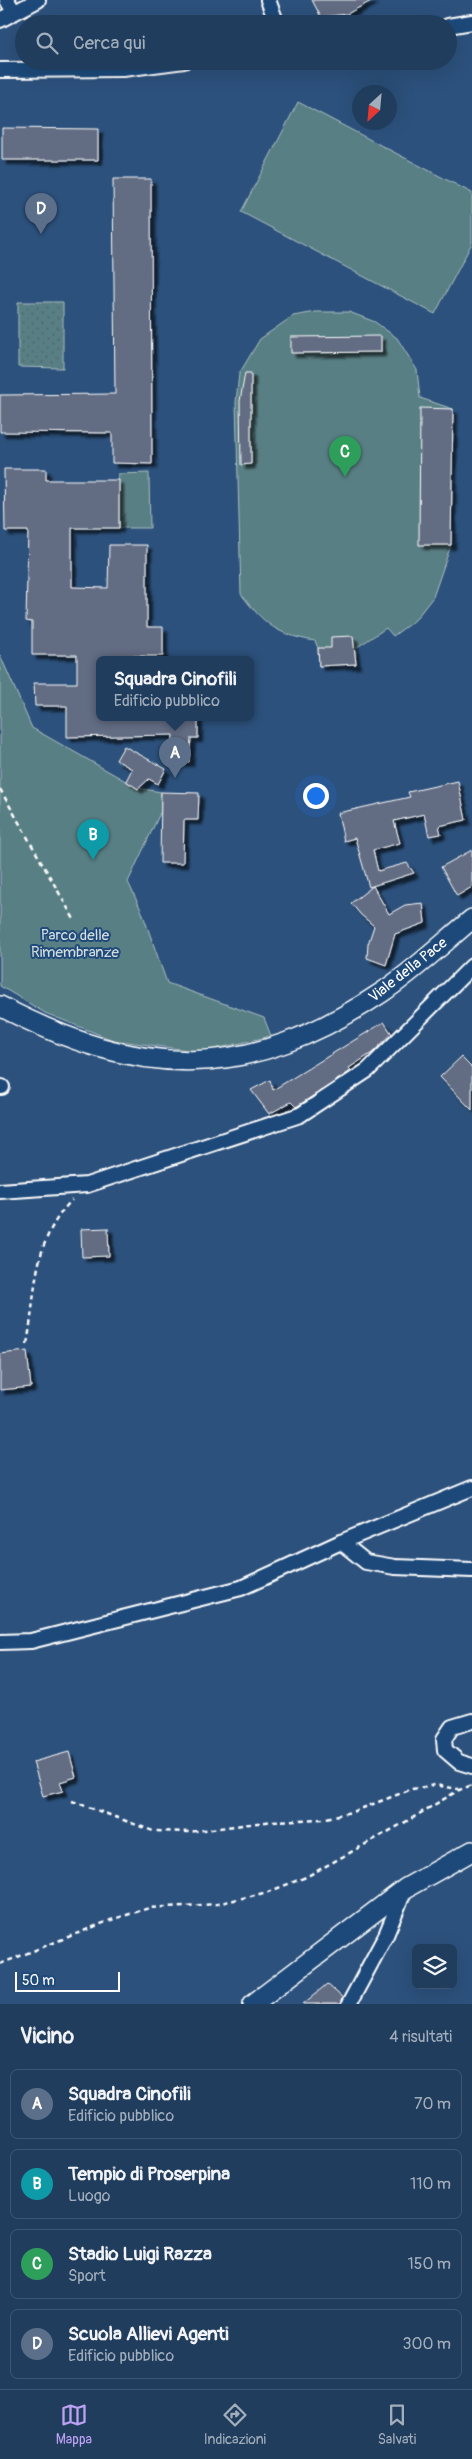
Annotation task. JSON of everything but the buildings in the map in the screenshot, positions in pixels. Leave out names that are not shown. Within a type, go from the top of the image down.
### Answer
[{"type":"main road","name":"Viale della Pace","points":[[0,1006],[45,1029],[113,1052],[177,1061],[222,1060],[273,1049],[330,1024],[382,993],[472,919]]},
{"type":"main road","points":[[253,2004],[406,1888],[472,1851]]},
{"type":"street","points":[[7,0],[14,12]]},
{"type":"street","points":[[0,20],[38,0]]},
{"type":"street","points":[[268,0],[274,15]]},
{"type":"street","points":[[457,24],[472,22]]},
{"type":"street","points":[[0,70],[15,70]]},
{"type":"street","points":[[0,1191],[87,1185],[300,1115],[368,1070],[472,966]]},
{"type":"street","points":[[0,1642],[31,1641],[241,1588],[342,1542],[472,1488]]},
{"type":"street","points":[[342,1542],[366,1562],[394,1568],[472,1570]]},
{"type":"street","points":[[472,1721],[452,1727],[444,1739],[444,1750],[459,1762],[472,1766]]},
{"type":"street","points":[[349,2004],[386,1935],[406,1888]]},
{"type":"path","points":[[0,789],[75,921]]},
{"type":"path","points":[[27,1344],[35,1279],[46,1235],[66,1206],[87,1185]]},
{"type":"path","points":[[0,1964],[111,1920],[149,1908],[217,1904],[268,1892],[323,1867],[459,1790],[472,1785]]},
{"type":"path","points":[[72,1801],[153,1831],[188,1832],[273,1821],[322,1820],[354,1811],[412,1789],[435,1786],[459,1790]]},
{"type":"green space","points":[[298,102],[472,193],[472,243],[435,314],[241,212]]},
{"type":"green space","points":[[18,302],[63,302],[63,368],[18,367]]},
{"type":"green space","points":[[316,312],[349,312],[375,322],[397,338],[417,370],[420,398],[453,409],[451,545],[433,597],[415,620],[393,636],[386,628],[356,648],[356,664],[319,666],[318,648],[315,641],[291,635],[272,626],[257,613],[241,594],[236,402],[239,374],[260,339],[293,316]]},
{"type":"green space","points":[[149,473],[150,528],[119,528],[118,474]]},
{"type":"green space","name":"Parco delle Rimembranze","points":[[0,655],[32,728],[138,788],[161,792],[161,811],[128,882],[142,912],[167,983],[264,1018],[271,1036],[202,1052],[113,1040],[45,1013],[0,986]]},
{"type":"place","name":"Scuola Allievi Agenti","points":[[41,234]]},
{"type":"place","name":"Stadio Luigi Razza","points":[[345,477]]},
{"type":"place","name":"Squadra Cinofili","points":[[175,778]]},
{"type":"place","name":"Tempio di Proserpina","points":[[93,860]]}]
